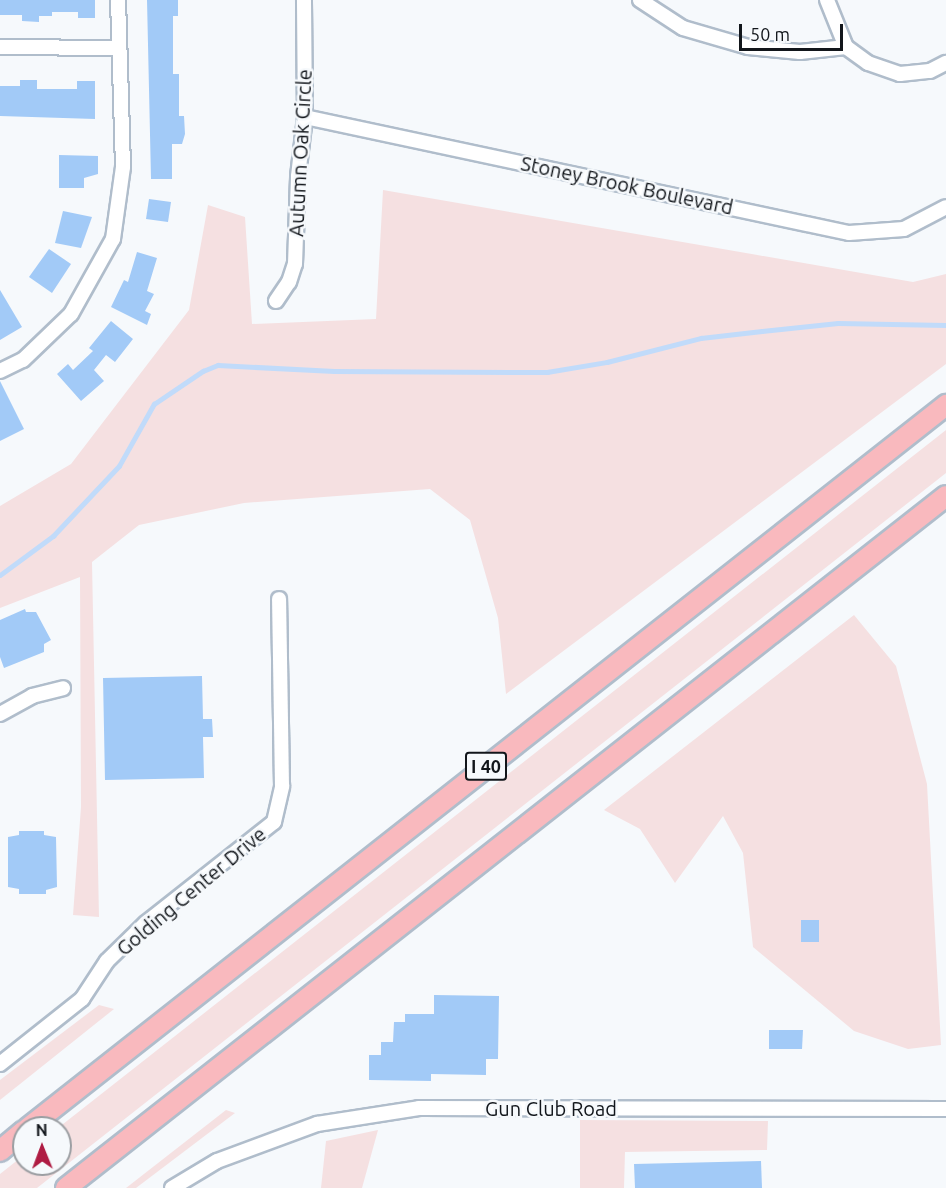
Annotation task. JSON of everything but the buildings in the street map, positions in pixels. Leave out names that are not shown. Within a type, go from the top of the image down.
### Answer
[{"type":"highway","name":"I 40","points":[[43,1116],[946,405]]},
{"type":"highway","points":[[66,1188],[946,496]]},
{"type":"highway","points":[[0,1151],[12,1141]]},
{"type":"street","points":[[0,371],[23,360],[71,314],[96,276],[113,239],[123,167],[118,0]]},
{"type":"street","name":"Autumn Oak Circle","points":[[276,301],[289,282],[295,264],[298,176],[304,117],[304,0]]},
{"type":"street","points":[[640,0],[683,28],[747,47],[800,52],[846,47]]},
{"type":"street","points":[[827,0],[846,47],[868,63],[900,74],[930,71],[946,63]]},
{"type":"street","points":[[0,47],[118,48]]},
{"type":"street","name":"Stoney Brook Boulevard","points":[[304,117],[849,233],[904,229],[946,207]]},
{"type":"street","name":"Golding Center Drive","points":[[0,1064],[82,999],[108,961],[146,923],[274,822],[282,786],[279,599]]},
{"type":"street","points":[[0,714],[32,696],[63,688]]},
{"type":"street","name":"Gun Club Road","points":[[172,1188],[217,1161],[316,1124],[419,1108],[946,1109]]},
{"type":"shaded area","points":[[383,190],[913,282],[946,274],[946,364],[506,694],[498,618],[470,520],[430,489],[244,503],[139,525],[92,562],[99,917],[73,915],[81,807],[80,577],[0,608],[0,506],[71,464],[189,310],[208,205],[245,217],[252,324],[376,319]]},
{"type":"shaded area","points":[[946,430],[946,473],[72,1160],[72,1117]]},
{"type":"shaded area","points":[[854,615],[896,666],[927,784],[941,1045],[908,1049],[854,1031],[753,947],[743,853],[723,816],[675,883],[640,829],[604,810]]},
{"type":"shaded area","points":[[99,1005],[114,1009],[0,1100],[0,1080]]},
{"type":"shaded area","points":[[226,1110],[235,1113],[136,1188],[126,1188]]},
{"type":"shaded area","points":[[580,1120],[768,1121],[767,1150],[625,1152],[624,1188],[580,1188]]},
{"type":"shaded area","points":[[378,1130],[362,1188],[321,1188],[326,1141]]},
{"type":"shaded area","points":[[12,1164],[12,1176],[52,1176],[37,1188],[0,1188],[0,1174]]},
{"type":"waterway","points":[[0,575],[53,536],[119,466],[154,404],[203,371],[218,365],[334,371],[547,372],[607,362],[701,338],[838,323],[946,325]]}]
